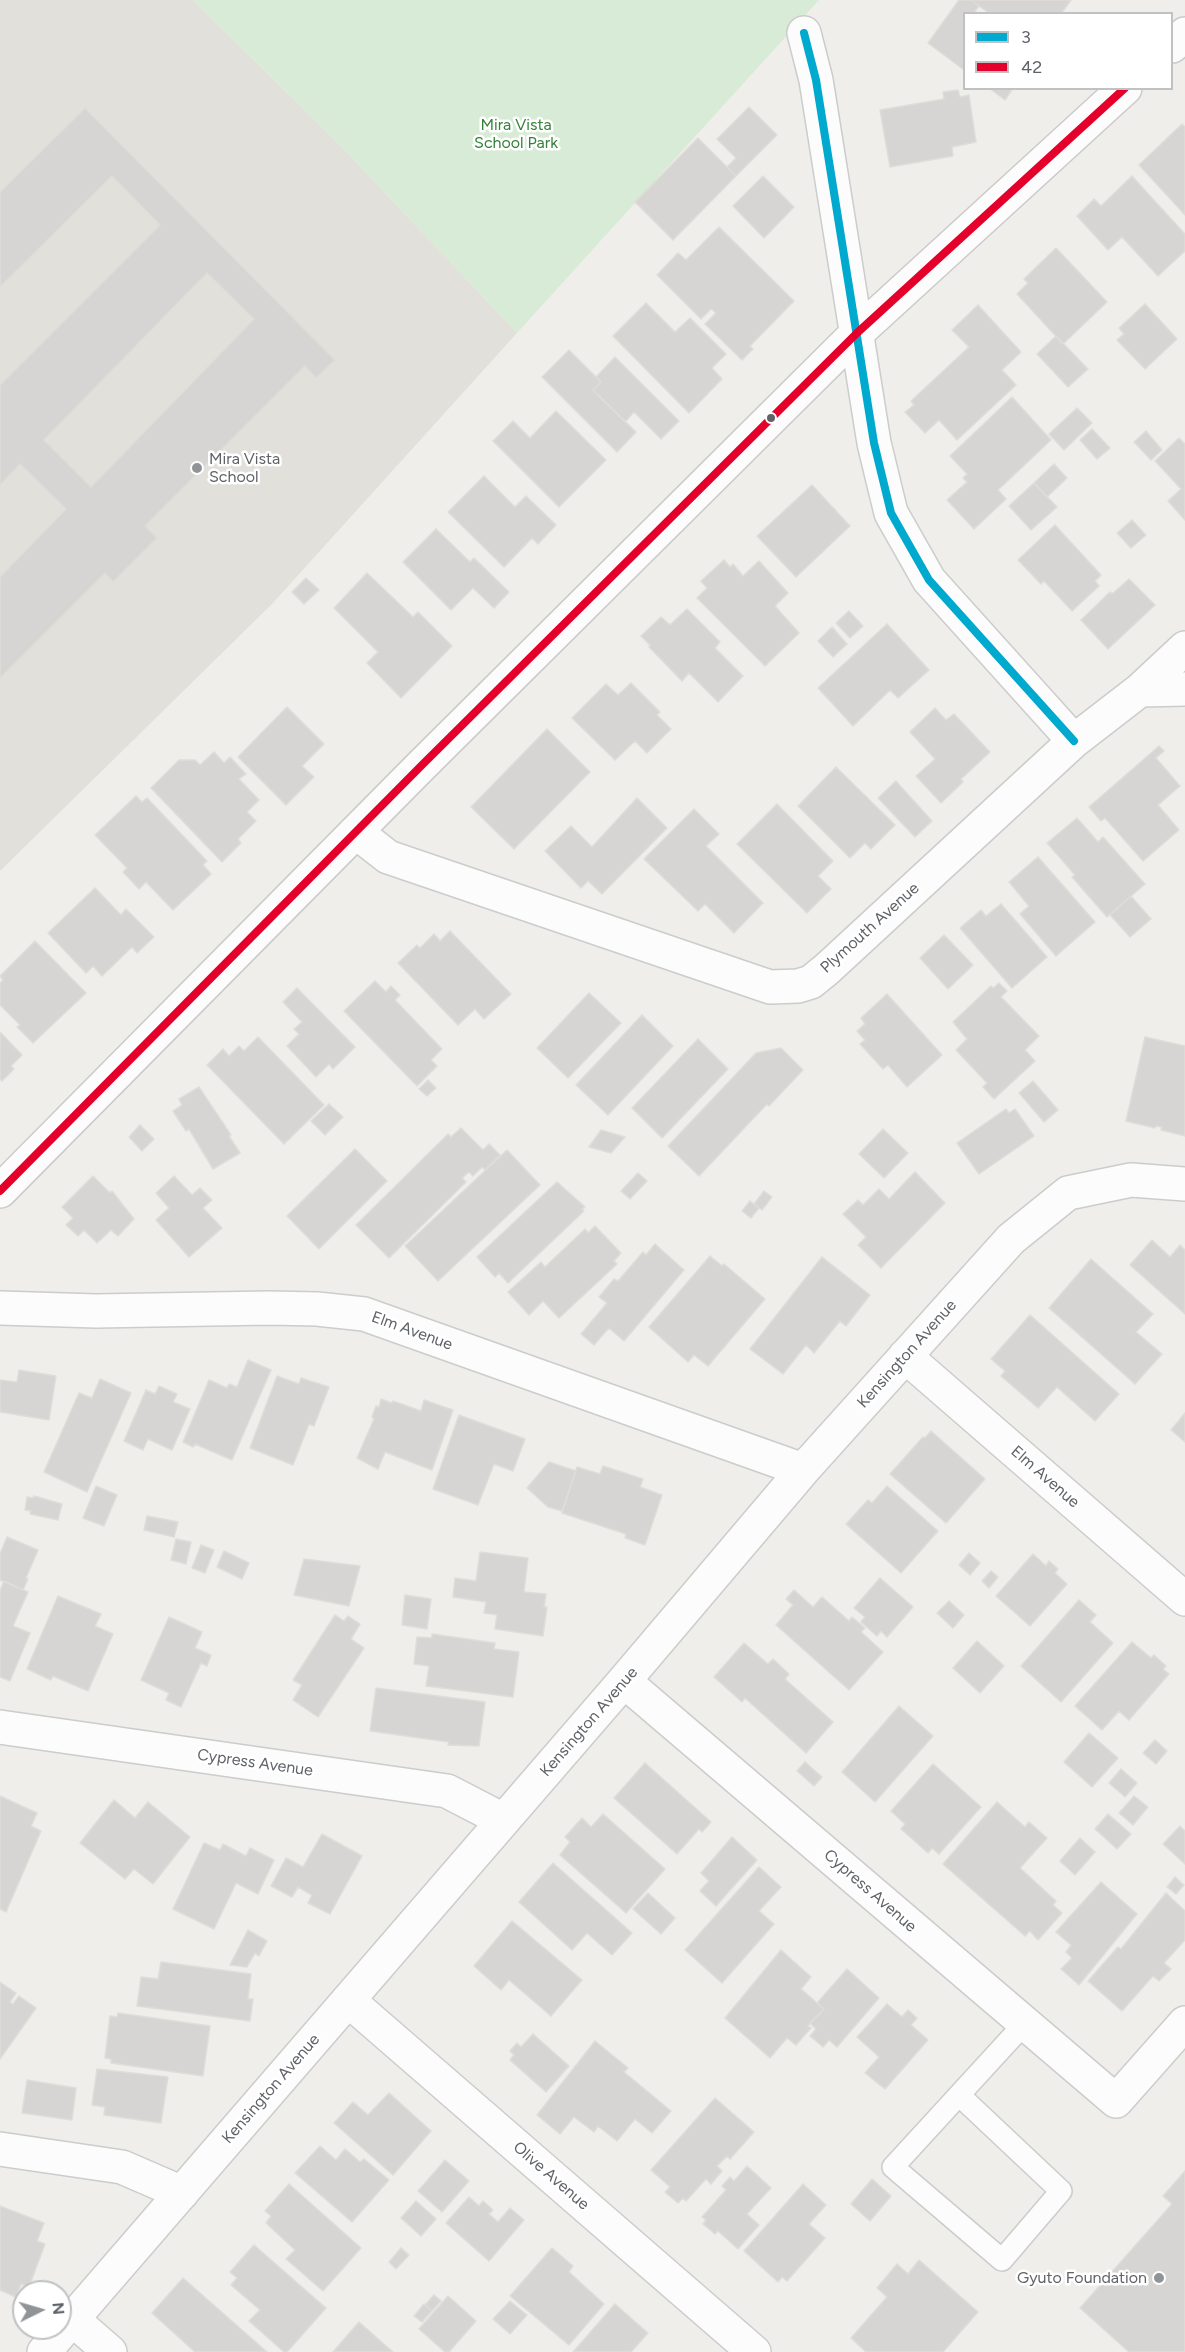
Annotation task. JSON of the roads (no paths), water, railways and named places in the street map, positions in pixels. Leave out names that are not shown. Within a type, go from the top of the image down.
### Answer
[{"type":"street","points":[[804,33],[816,80],[874,443],[891,513],[929,580],[1074,741]]},
{"type":"street","points":[[1173,45],[1185,34]]},
{"type":"street","points":[[0,1191],[356,832],[857,333],[1123,90]]},
{"type":"street","name":"Plymouth Avenue","points":[[356,832],[388,857],[770,987],[791,987],[811,982],[827,969],[1074,741],[1140,690],[1185,648]]},
{"type":"street","points":[[1140,690],[1185,689]]},
{"type":"street","name":"Kensington Avenue","points":[[72,2319],[624,1681],[803,1470],[1011,1239],[1068,1193],[1131,1180],[1185,1184]]},
{"type":"street","name":"Elm Avenue","points":[[0,1308],[96,1311],[268,1308],[317,1309],[364,1314],[803,1470]]},
{"type":"street","name":"Elm Avenue","points":[[905,1356],[1185,1599]]},
{"type":"street","name":"Cypress Avenue","points":[[624,1681],[1116,2101],[1185,2023]]},
{"type":"street","name":"Cypress Avenue","points":[[0,1727],[447,1791],[503,1820]]},
{"type":"street","name":"Olive Avenue","points":[[348,2000],[754,2352]]},
{"type":"street","points":[[0,2149],[122,2167],[182,2193]]},
{"type":"street","points":[[72,2319],[110,2352]]},
{"type":"street","name":"Kensington Avenue","points":[[44,2352],[54,2340]]},
{"type":"lane","points":[[959,2095],[1061,2191],[1002,2259],[893,2167],[959,2095],[1025,2023]]},
{"type":"place","name":"Mira Vista School","points":[[197,468]]},
{"type":"place","name":"Gyuto Foundation","points":[[1159,2278]]},
{"type":"park label","name":"Mira Vista School Park","points":[[516,134]]}]
